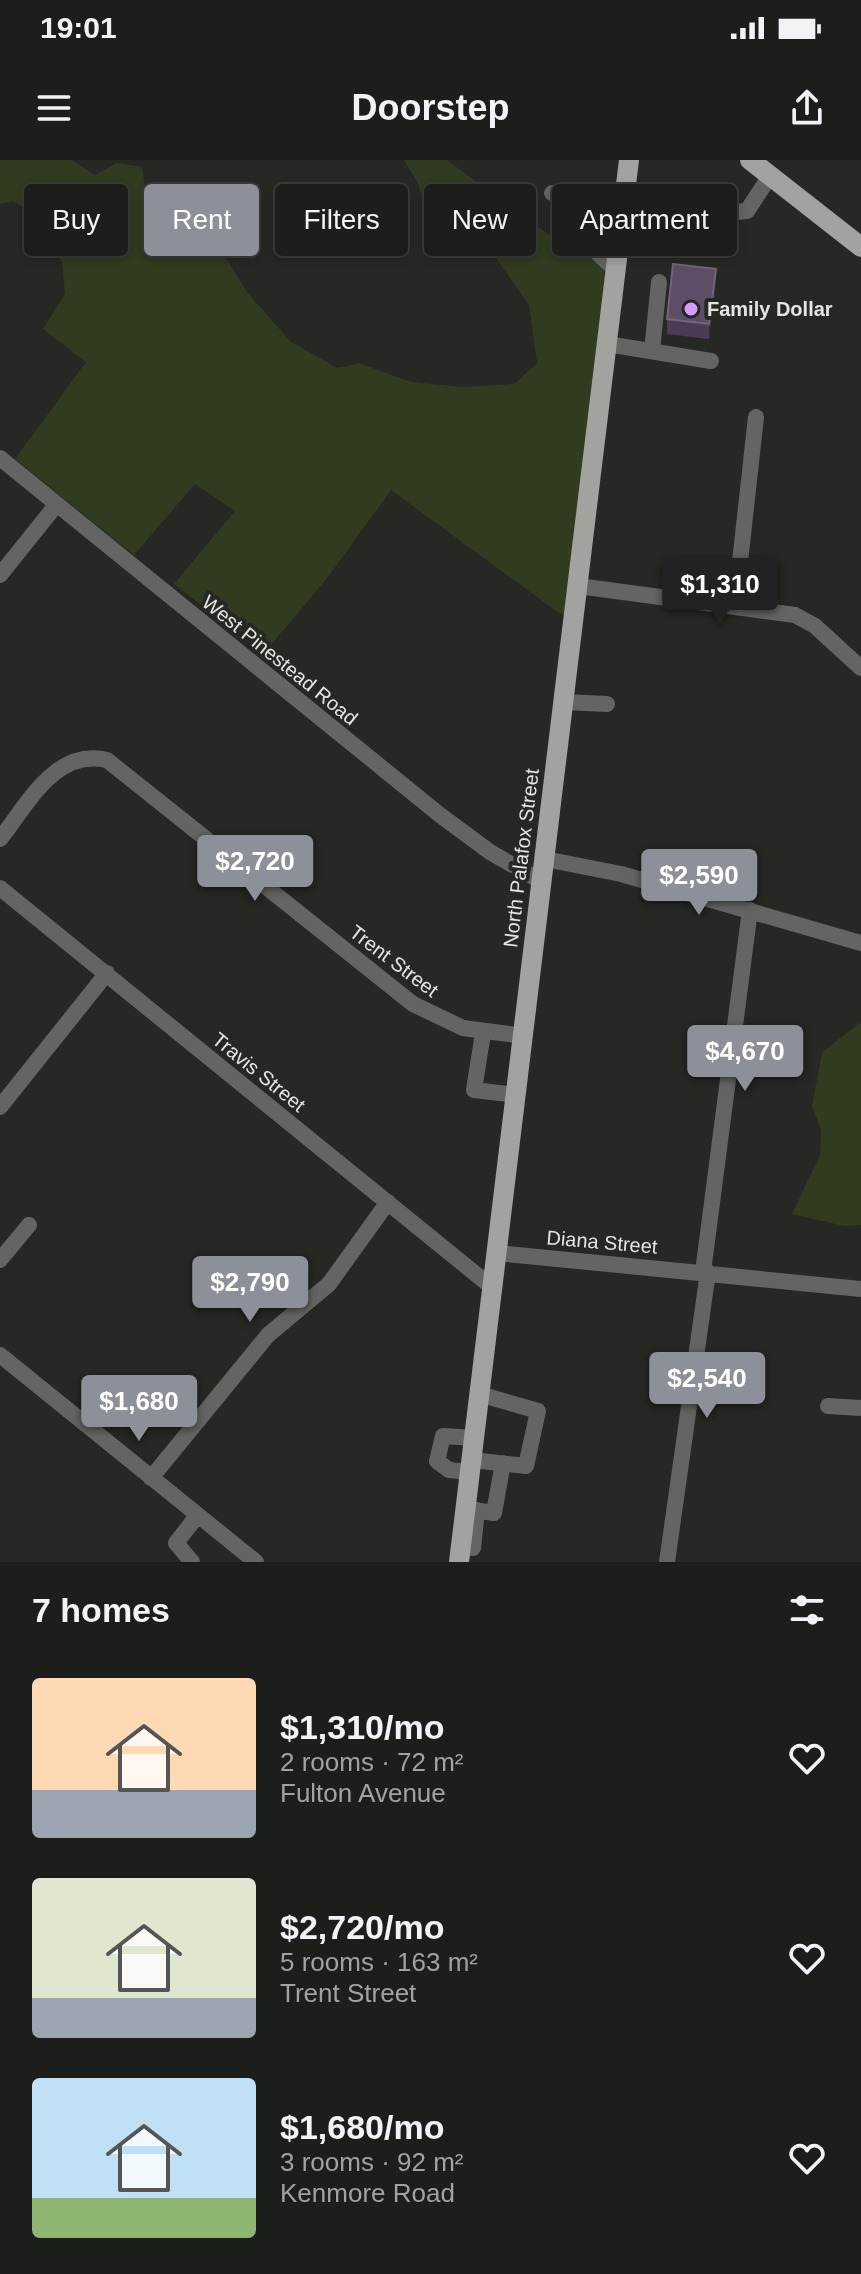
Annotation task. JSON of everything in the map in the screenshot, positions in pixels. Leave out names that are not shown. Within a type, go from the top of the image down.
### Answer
[{"type":"main road","name":"North Palafox Street","points":[[627,184],[629,160]]},
{"type":"main road","points":[[750,160],[861,247]]},
{"type":"main road","name":"North Palafox Street","points":[[460,1554],[471,1509],[471,1466],[479,1394],[618,256]]},
{"type":"street","points":[[737,212],[747,211],[770,176]]},
{"type":"street","points":[[601,256],[608,263],[617,263]]},
{"type":"street","points":[[652,351],[659,282]]},
{"type":"street","points":[[607,344],[711,361]]},
{"type":"street","points":[[735,607],[756,417]]},
{"type":"street","name":"West Pinestead Road","points":[[0,458],[440,815],[490,852],[542,882]]},
{"type":"street","points":[[0,575],[57,504]]},
{"type":"street","points":[[578,586],[795,615],[815,626],[861,668]]},
{"type":"street","points":[[564,702],[607,704]]},
{"type":"street","name":"Trent Street","points":[[0,839],[60,766],[85,757],[107,760],[413,1004],[448,1023],[483,1033],[524,1036]]},
{"type":"street","points":[[545,859],[621,874],[861,943]]},
{"type":"street","name":"Travis Street","points":[[0,888],[493,1288]]},
{"type":"street","points":[[667,1562],[750,910]]},
{"type":"street","points":[[0,1107],[107,973]]},
{"type":"street","points":[[483,1033],[474,1090],[517,1095]]},
{"type":"street","points":[[151,1478],[268,1335],[329,1284],[388,1202]]},
{"type":"street","points":[[0,1260],[29,1225]]},
{"type":"street","name":"Diana Street","points":[[497,1253],[861,1289]]},
{"type":"street","points":[[0,1355],[251,1561]]},
{"type":"street","points":[[474,1438],[443,1436],[437,1461],[449,1470],[503,1463],[526,1466],[538,1411],[479,1394]]},
{"type":"street","points":[[828,1406],[861,1408]]},
{"type":"street","points":[[471,1509],[494,1513],[503,1463]]},
{"type":"street","points":[[192,1562],[176,1543],[197,1516]]},
{"type":"green space","points":[[0,160],[72,160],[95,175],[117,163],[142,167],[144,256],[225,256],[247,292],[291,342],[338,368],[359,363],[411,382],[464,387],[514,384],[537,363],[529,305],[494,256],[536,256],[536,225],[552,237],[552,256],[612,256],[569,615],[559,613],[391,490],[328,577],[264,653],[174,584],[235,511],[195,484],[134,555],[15,459],[86,362],[43,329],[65,294],[60,256],[128,256],[128,184],[24,184],[24,208],[13,201],[0,204]]},
{"type":"green space","points":[[404,160],[447,160],[480,184],[424,184],[424,204],[418,183]]},
{"type":"green space","points":[[861,1022],[861,1225],[844,1226],[792,1214],[820,1155],[821,1130],[812,1106],[822,1052]]},
{"type":"building","name":"Family Dollar","points":[[673,264],[716,269],[709,324],[667,319]]},
{"type":"place","name":"Family Dollar","points":[[691,309]]}]
